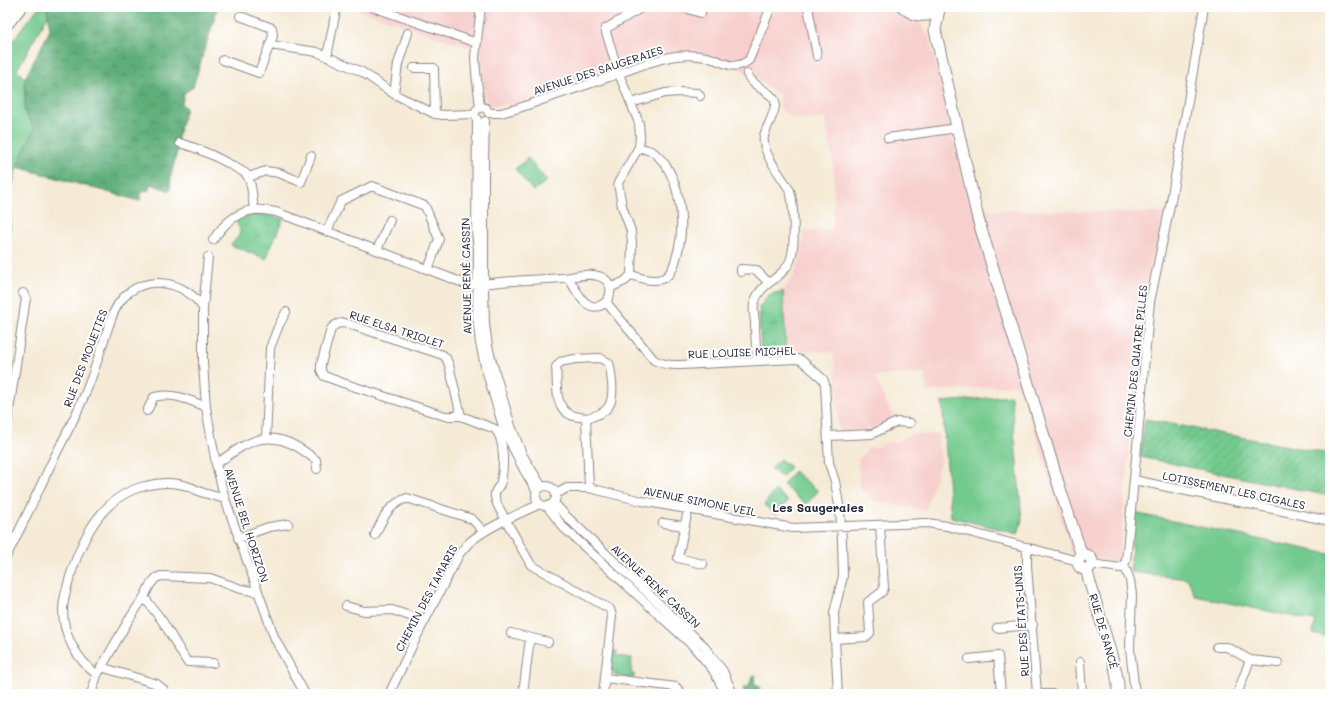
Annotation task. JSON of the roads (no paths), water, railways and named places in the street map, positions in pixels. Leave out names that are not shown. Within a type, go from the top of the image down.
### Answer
[{"type":"highway","points":[[7,22],[19,7]]},
{"type":"street","points":[[372,7],[477,43]]},
{"type":"street","points":[[480,107],[476,72],[477,43],[481,7]]},
{"type":"street","points":[[610,288],[625,281],[631,275],[631,231],[622,206],[618,183],[639,147],[640,137],[638,123],[619,74],[605,29],[643,7]]},
{"type":"street","points":[[682,7],[701,13]]},
{"type":"street","points":[[747,74],[749,71],[749,60],[771,7]]},
{"type":"street","points":[[808,7],[817,56]]},
{"type":"street","points":[[903,7],[935,30],[940,8]]},
{"type":"street","name":"CHEMIN DES QUATRE PILLES","points":[[1124,566],[1126,561],[1134,480],[1150,302],[1171,201],[1204,7]]},
{"type":"street","points":[[916,15],[924,16],[932,14],[940,8]]},
{"type":"street","points":[[327,57],[336,10]]},
{"type":"street","points":[[223,60],[259,73],[270,45],[273,36],[272,28],[240,16]]},
{"type":"street","name":"RUE DE SANCÉ","points":[[935,30],[978,219],[1059,486],[1084,562],[1116,672],[1118,694]]},
{"type":"street","points":[[394,94],[398,64],[408,33]]},
{"type":"street","points":[[270,45],[317,52],[362,72],[394,94],[435,114],[450,116],[479,118],[488,118],[489,113],[486,108],[480,107],[475,111],[479,118]]},
{"type":"street","name":"AVENUE DES SAUGERAIES","points":[[489,113],[502,113],[519,108],[649,63],[675,56],[688,55],[708,57],[732,66],[737,66],[747,74],[751,81],[775,100],[775,106],[764,136],[764,145],[768,155],[792,196],[792,254],[785,270],[776,278],[768,282]]},
{"type":"street","points":[[737,66],[744,64],[749,60]]},
{"type":"street","points":[[414,68],[434,68],[435,114]]},
{"type":"street","points":[[631,104],[665,93],[698,93],[700,96]]},
{"type":"street","name":"AVENUE RENÉ CASSIN","points":[[479,118],[476,196],[476,231],[480,284],[477,316],[478,332],[484,366],[504,430],[524,470],[540,490]]},
{"type":"street","points":[[888,138],[957,128]]},
{"type":"street","points":[[180,143],[212,154],[240,170],[248,177],[254,210]]},
{"type":"street","points":[[631,275],[654,281],[663,279],[669,275],[674,265],[681,242],[679,197],[674,183],[664,163],[653,152],[639,147]]},
{"type":"street","points":[[248,177],[266,171],[279,173],[301,182],[311,156]]},
{"type":"street","points":[[327,231],[341,201],[372,186],[419,203],[425,206],[438,239],[428,270]]},
{"type":"street","points":[[213,240],[219,230],[230,220],[244,213],[254,210],[276,212],[466,284],[590,276],[605,279],[610,288],[610,296],[606,302],[597,306],[592,306],[584,301],[568,278]]},
{"type":"street","points":[[377,250],[390,220]]},
{"type":"street","name":"AVENUE BEL HORIZON","points":[[208,257],[203,308],[203,363],[206,407],[216,464],[225,499],[238,538],[275,639],[305,694]]},
{"type":"street","points":[[741,272],[741,269],[756,270],[768,282],[757,296],[754,305],[756,361]]},
{"type":"street","points":[[578,293],[583,282],[590,276]]},
{"type":"street","name":"RUE DES MOUETTES","points":[[7,555],[85,394],[114,312],[122,299],[133,289],[153,282],[176,286],[191,293],[203,308]]},
{"type":"street","points":[[7,424],[26,298],[23,293]]},
{"type":"street","name":"RUE LOUISE MICHEL","points":[[606,302],[654,360],[660,363],[676,365],[800,360],[823,379],[825,384],[829,463],[835,482],[841,527],[843,576],[834,613],[834,638],[838,694]]},
{"type":"street","points":[[266,438],[270,348],[286,312]]},
{"type":"street","name":"RUE ELSA TRIOLET","points":[[461,416],[449,365],[443,355],[345,322],[334,325],[331,329],[320,364],[324,376],[445,416],[461,416],[495,429],[498,432],[503,450],[503,468],[501,483],[495,494],[499,508],[506,520]]},
{"type":"street","points":[[600,358],[609,363],[613,396],[611,403],[606,410],[596,416],[586,418],[571,415],[560,406],[558,399],[556,367],[560,362],[575,359],[600,358]]},
{"type":"street","points":[[147,411],[154,397],[165,394],[206,407]]},
{"type":"street","points":[[586,418],[590,488]]},
{"type":"street","points":[[828,436],[872,434],[897,422],[910,423]]},
{"type":"street","points":[[216,464],[245,444],[266,438],[291,443],[316,460],[317,469]]},
{"type":"street","name":"LOTISSEMENT LES CIGALES","points":[[1134,480],[1330,521]]},
{"type":"street","points":[[97,675],[87,667],[72,645],[67,631],[63,610],[64,598],[74,564],[82,542],[94,522],[112,502],[122,495],[145,486],[165,483],[178,484],[225,499]]},
{"type":"street","points":[[549,487],[556,494],[556,497],[547,504],[537,498],[540,490],[549,487]]},
{"type":"street","name":"AVENUE SIMONE VEIL","points":[[556,494],[567,488],[590,488],[642,501],[793,528],[927,523],[947,526],[1084,562]]},
{"type":"street","points":[[375,536],[385,513],[400,500],[407,498],[472,519],[484,532]]},
{"type":"street","name":"AVENUE RENÉ CASSIN","points":[[547,504],[563,527],[693,646],[714,670],[726,694]]},
{"type":"street","name":"AVENUE RENÉ CASSIN","points":[[547,504],[567,517],[703,645],[723,671],[733,694]]},
{"type":"street","name":"CHEMIN DES TAMARIS","points":[[389,694],[460,553],[470,542],[484,532],[506,520],[547,504]]},
{"type":"street","points":[[688,510],[678,558],[703,564]]},
{"type":"street","points":[[506,520],[531,565],[610,610],[612,624],[603,694]]},
{"type":"street","points":[[663,522],[684,526]]},
{"type":"street","points":[[238,538],[269,527],[288,524]]},
{"type":"street","points":[[834,638],[866,637],[870,634],[868,602],[882,592],[884,588],[880,525]]},
{"type":"street","name":"RUE DES ÉTATS-UNIS","points":[[1027,547],[1027,566],[1033,625],[1037,694]]},
{"type":"street","points":[[1084,562],[1121,568],[1124,566],[1130,580],[1132,595],[1130,648],[1134,694]]},
{"type":"street","points":[[91,694],[101,667],[150,585],[156,578],[161,576],[210,578],[241,589],[258,592]]},
{"type":"street","points":[[144,597],[163,622],[188,662],[213,663]]},
{"type":"street","points":[[346,606],[364,611],[392,610],[425,621]]},
{"type":"street","points":[[997,628],[1033,625]]},
{"type":"street","points":[[511,633],[548,642]]},
{"type":"street","points":[[523,694],[530,638]]},
{"type":"street","points":[[1217,647],[1228,647],[1250,660],[1278,662]]},
{"type":"street","points":[[969,659],[998,656],[1001,694]]},
{"type":"street","points":[[1237,694],[1250,660]]},
{"type":"street","points":[[1080,662],[1082,694]]},
{"type":"street","points":[[101,667],[156,684],[164,690],[165,694]]},
{"type":"street","points":[[605,678],[676,688],[682,694]]},
{"type":"street","points":[[1037,694],[1054,694]]},
{"type":"district","name":"Les Saugeraies","points":[[818,507]]}]
